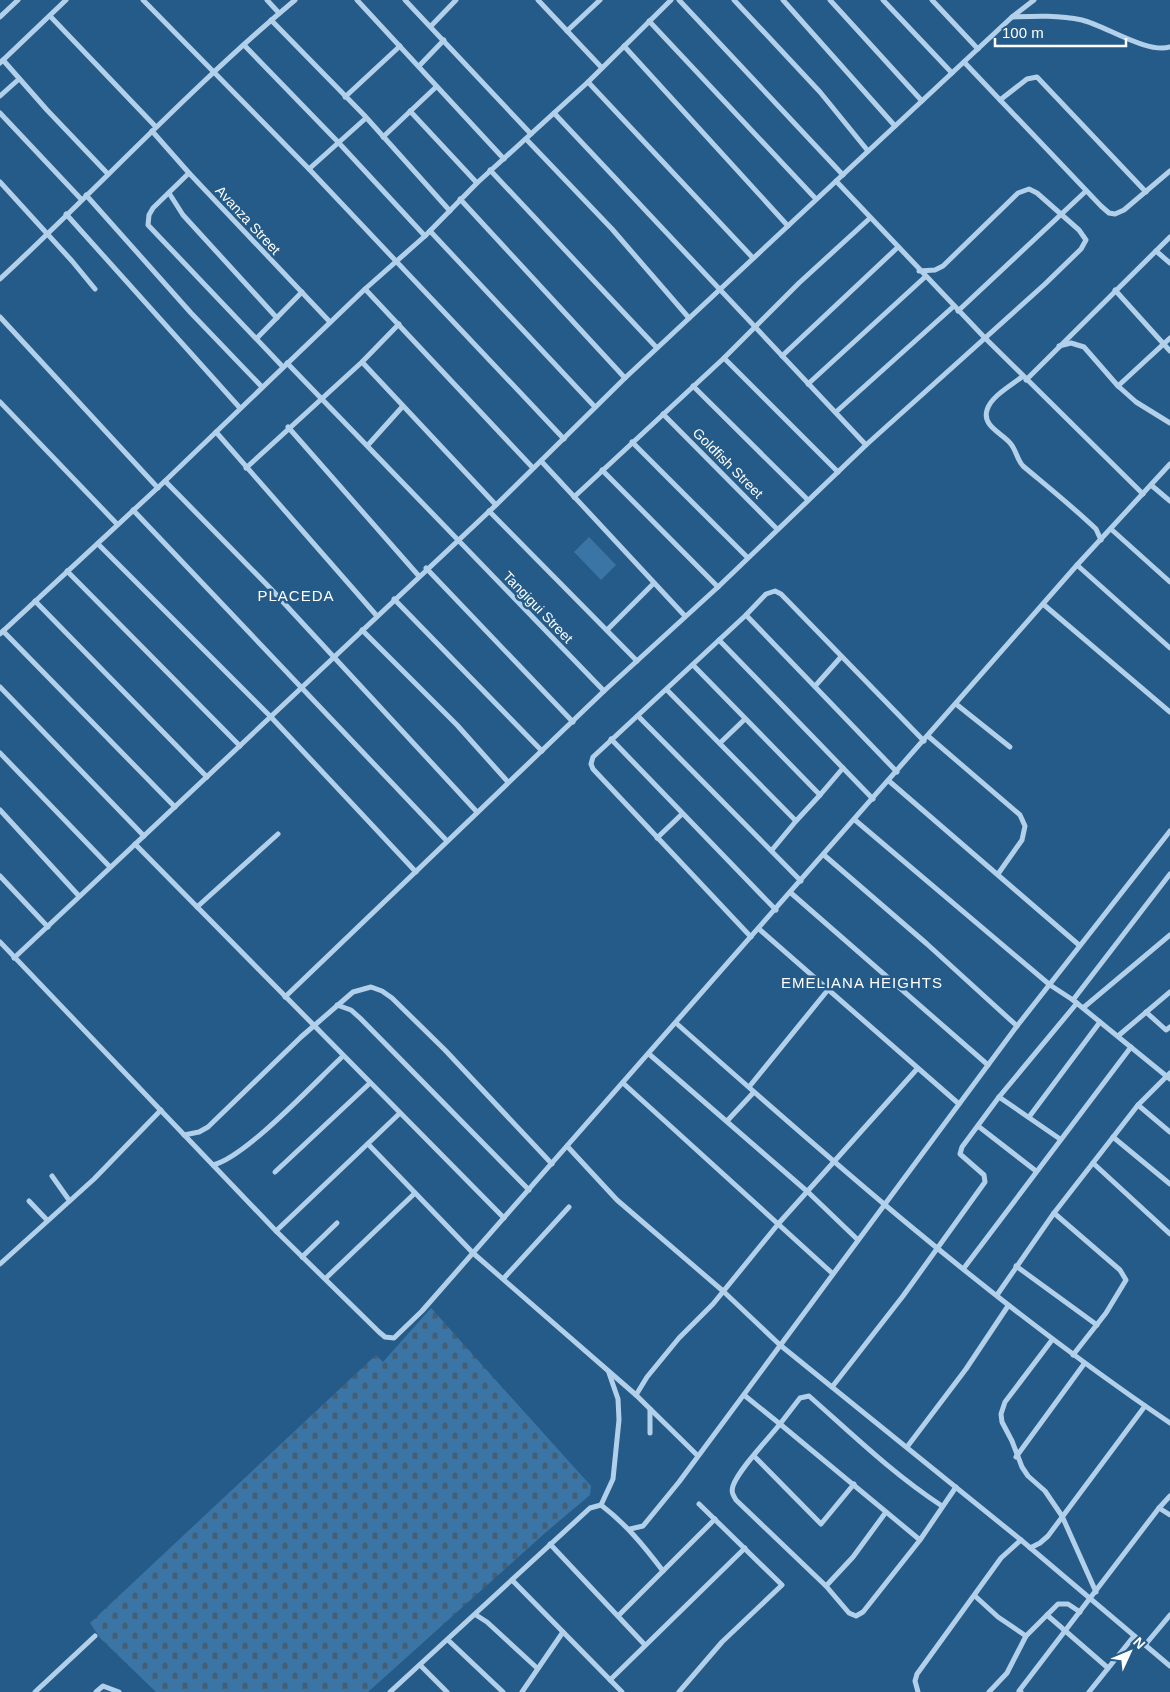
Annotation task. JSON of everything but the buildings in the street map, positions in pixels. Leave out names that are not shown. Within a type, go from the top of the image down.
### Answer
[{"type":"street","points":[[0,18],[18,0]]},
{"type":"street","points":[[66,0],[1,61],[108,174]]},
{"type":"street","points":[[143,0],[309,169],[564,439]]},
{"type":"street","points":[[267,0],[280,13]]},
{"type":"street","points":[[0,279],[214,72],[270,20],[295,0]]},
{"type":"street","points":[[357,0],[504,159]]},
{"type":"street","points":[[405,0],[531,134]]},
{"type":"street","points":[[431,26],[456,0]]},
{"type":"street","points":[[538,0],[602,68]]},
{"type":"street","points":[[567,31],[600,0]]},
{"type":"street","points":[[175,807],[2,632],[158,488],[330,322],[425,236],[490,170],[588,82],[671,0]]},
{"type":"street","points":[[679,0],[843,174]]},
{"type":"street","points":[[734,0],[820,92],[868,151]]},
{"type":"street","points":[[782,0],[896,126]]},
{"type":"street","points":[[830,0],[922,101]]},
{"type":"street","points":[[884,0],[952,73]]},
{"type":"street","points":[[932,0],[978,49]]},
{"type":"street","points":[[14,958],[240,746],[299,687],[334,657],[456,539],[496,505],[625,378],[1012,17],[1034,0]]},
{"type":"street","name":"Avanza Street","points":[[50,16],[154,129],[189,173],[330,322]]},
{"type":"street","points":[[1012,17],[1063,16],[1084,21],[1150,47],[1170,47]]},
{"type":"street","points":[[270,20],[366,118],[450,211]]},
{"type":"street","points":[[649,20],[816,199]]},
{"type":"street","points":[[419,66],[444,40]]},
{"type":"street","points":[[244,45],[338,142],[425,236]]},
{"type":"street","points":[[346,97],[400,46]]},
{"type":"street","points":[[624,46],[788,226]]},
{"type":"street","points":[[964,62],[1109,213],[1116,214],[1124,210],[1170,171]]},
{"type":"street","points":[[1000,100],[1027,79],[1037,78],[1146,192]]},
{"type":"street","points":[[0,96],[19,79]]},
{"type":"street","points":[[588,82],[753,258]]},
{"type":"street","points":[[383,137],[436,87]]},
{"type":"street","points":[[410,112],[477,183]]},
{"type":"street","points":[[0,113],[81,200]]},
{"type":"street","points":[[554,113],[866,444]]},
{"type":"street","points":[[309,169],[366,118]]},
{"type":"street","points":[[526,139],[612,229],[689,318]]},
{"type":"street","points":[[490,170],[657,348]]},
{"type":"street","name":"Tangigui Street","points":[[189,173],[149,215],[148,225],[257,338],[368,445],[456,539],[604,691]]},
{"type":"street","points":[[836,181],[869,219],[984,338],[1143,494]]},
{"type":"street","points":[[0,182],[95,289]]},
{"type":"street","points":[[285,997],[508,782],[636,661],[718,587],[866,444],[984,338],[1008,320],[1085,244],[1084,236],[1032,189],[1024,190],[943,266],[935,270],[920,271]]},
{"type":"street","points":[[958,311],[1086,191]]},
{"type":"street","points":[[169,193],[182,215],[276,318]]},
{"type":"street","points":[[86,195],[191,313],[262,387]]},
{"type":"street","points":[[460,200],[625,378]]},
{"type":"street","points":[[66,214],[240,408]]},
{"type":"street","points":[[574,497],[724,358],[799,282],[869,219]]},
{"type":"street","points":[[430,231],[595,407]]},
{"type":"street","points":[[1101,540],[1092,525],[1022,464],[1011,444],[990,425],[986,419],[986,412],[990,404],[1024,378],[1059,346],[1170,237]]},
{"type":"street","points":[[782,356],[897,248]]},
{"type":"street","points":[[1156,251],[1170,263]]},
{"type":"street","points":[[808,384],[925,277]]},
{"type":"street","points":[[366,289],[533,468]]},
{"type":"street","points":[[1115,290],[1170,351]]},
{"type":"street","points":[[257,338],[302,292]]},
{"type":"street","points":[[836,412],[954,306]]},
{"type":"street","points":[[0,317],[158,488]]},
{"type":"street","points":[[246,468],[288,427],[362,362],[399,324]]},
{"type":"street","points":[[1118,386],[1170,338]]},
{"type":"street","points":[[1059,346],[1071,343],[1084,346],[1118,386],[1136,402],[1170,423]]},
{"type":"street","points":[[724,358],[838,472]]},
{"type":"street","points":[[362,362],[496,505]]},
{"type":"street","points":[[693,386],[808,500]]},
{"type":"street","points":[[0,402],[117,524]]},
{"type":"street","points":[[368,445],[403,406]]},
{"type":"street","name":"Goldfish Street","points":[[663,414],[777,529]]},
{"type":"street","points":[[288,427],[418,575]]},
{"type":"street","points":[[216,432],[377,616]]},
{"type":"street","points":[[632,442],[747,557]]},
{"type":"street","points":[[541,461],[685,616]]},
{"type":"street","points":[[0,942],[302,1258],[326,1278],[379,1332],[385,1337],[394,1338],[422,1312],[1077,565],[1170,464]]},
{"type":"street","points":[[602,470],[718,587]]},
{"type":"street","points":[[165,481],[334,657],[477,812]]},
{"type":"street","points":[[1151,485],[1170,502]]},
{"type":"street","points":[[133,510],[447,841]]},
{"type":"street","points":[[489,511],[636,661]]},
{"type":"street","points":[[1111,529],[1170,582]]},
{"type":"street","points":[[98,544],[270,716],[416,872]]},
{"type":"street","points":[[1077,565],[1170,648]]},
{"type":"street","points":[[426,568],[573,722]]},
{"type":"street","points":[[67,571],[240,746]]},
{"type":"street","points":[[607,630],[654,583]]},
{"type":"street","points":[[751,937],[593,769],[591,764],[594,757],[611,739],[667,690],[766,594],[775,591],[781,594],[840,658],[924,741]]},
{"type":"street","points":[[394,599],[542,751]]},
{"type":"street","points":[[35,601],[207,777]]},
{"type":"street","points":[[1043,604],[1170,712]]},
{"type":"street","points":[[746,615],[897,772]]},
{"type":"street","points":[[362,630],[457,725],[508,782]]},
{"type":"street","points":[[719,640],[873,799]]},
{"type":"street","points":[[816,686],[840,658]]},
{"type":"street","points":[[692,665],[820,795]]},
{"type":"street","points":[[0,687],[144,836]]},
{"type":"street","points":[[667,690],[796,821]]},
{"type":"street","points":[[956,704],[1010,747]]},
{"type":"street","points":[[638,716],[801,881]]},
{"type":"street","points":[[720,744],[745,719]]},
{"type":"street","points":[[928,736],[1020,815],[1025,826],[1022,840],[998,874]]},
{"type":"street","points":[[611,739],[776,910]]},
{"type":"street","points":[[0,753],[110,868]]},
{"type":"street","points":[[772,850],[843,768]]},
{"type":"street","points":[[889,781],[1079,945]]},
{"type":"street","points":[[0,810],[79,896]]},
{"type":"street","points":[[657,838],[682,814]]},
{"type":"street","points":[[855,820],[1050,985],[1083,1008],[1169,1076],[1138,1105],[1054,1213],[997,1295]]},
{"type":"street","points":[[630,1529],[643,1526],[679,1482],[958,1104],[1079,945],[1170,831]]},
{"type":"street","points":[[198,908],[278,834]]},
{"type":"street","points":[[135,844],[504,1218]]},
{"type":"street","points":[[824,855],[928,944],[1017,1026]]},
{"type":"street","points":[[832,1387],[903,1296],[985,1182],[984,1175],[964,1159],[960,1151],[1075,1002],[1170,874]]},
{"type":"street","points":[[0,876],[48,927]]},
{"type":"street","points":[[791,893],[988,1065]]},
{"type":"street","points":[[759,929],[827,991],[958,1104]]},
{"type":"street","points":[[1083,1008],[1170,935]]},
{"type":"street","points":[[184,1135],[199,1132],[208,1127],[314,1026],[353,992],[361,988],[371,987],[387,995],[445,1050],[552,1164]]},
{"type":"street","points":[[749,1087],[827,991]]},
{"type":"street","points":[[1118,1036],[1170,992]]},
{"type":"street","points":[[337,1006],[351,1010],[360,1018],[529,1190]]},
{"type":"street","points":[[1146,1012],[1166,1030],[1170,1027]]},
{"type":"street","points":[[676,1022],[834,1160],[882,1205],[964,1268],[1008,1306],[1052,1340],[1170,1423]]},
{"type":"street","points":[[1029,1117],[1100,1022]]},
{"type":"street","points":[[964,1268],[1131,1047]]},
{"type":"street","points":[[648,1054],[809,1193],[858,1240]]},
{"type":"street","points":[[213,1166],[230,1159],[343,1056]]},
{"type":"street","points":[[636,1395],[647,1377],[679,1338],[723,1290],[779,1223],[809,1193],[834,1160],[917,1069]]},
{"type":"street","points":[[275,1172],[370,1083]]},
{"type":"street","points":[[623,1083],[832,1273]]},
{"type":"street","points":[[727,1121],[754,1092]]},
{"type":"street","points":[[1000,1097],[1060,1139]]},
{"type":"street","points":[[1138,1105],[1170,1132]]},
{"type":"street","points":[[0,1264],[94,1178],[161,1110]]},
{"type":"street","points":[[276,1231],[400,1113]]},
{"type":"street","points":[[978,1126],[1036,1172]]},
{"type":"street","points":[[1113,1137],[1170,1184]]},
{"type":"street","points":[[368,1144],[473,1253],[504,1278],[608,1373],[636,1395],[698,1456]]},
{"type":"street","points":[[567,1146],[617,1200],[723,1290],[780,1345],[1021,1540],[1170,1666]]},
{"type":"street","points":[[1093,1163],[1170,1234]]},
{"type":"street","points":[[52,1176],[69,1200]]},
{"type":"street","points":[[326,1278],[415,1193]]},
{"type":"street","points":[[29,1201],[47,1220]]},
{"type":"street","points":[[504,1278],[569,1207]]},
{"type":"street","points":[[1054,1213],[1125,1277],[1126,1283],[1097,1325],[1073,1355]]},
{"type":"street","points":[[302,1258],[336,1223]]},
{"type":"street","points":[[1016,1266],[1097,1325]]},
{"type":"street","points":[[907,1447],[966,1369],[1008,1306]]},
{"type":"street","points":[[1052,1340],[1002,1407],[1002,1422],[1012,1441],[1016,1457],[1028,1476],[1045,1491],[1062,1516],[1096,1592]]},
{"type":"street","points":[[1016,1457],[1084,1364]]},
{"type":"street","points":[[390,1692],[476,1615],[590,1508],[601,1505],[613,1479],[619,1420],[618,1399],[608,1373]]},
{"type":"street","points":[[744,1395],[920,1540]]},
{"type":"street","points":[[942,1506],[918,1490],[874,1454],[809,1396],[800,1398],[754,1456],[737,1478],[732,1494],[826,1586],[853,1616],[861,1615],[920,1540],[956,1487]]},
{"type":"street","points":[[1030,1548],[1044,1540],[1145,1406]]},
{"type":"street","points":[[650,1409],[650,1433]]},
{"type":"street","points":[[1012,1441],[1022,1448]]},
{"type":"street","points":[[754,1456],[821,1524],[854,1484]]},
{"type":"street","points":[[1019,1692],[1170,1496]]},
{"type":"street","points":[[679,1692],[722,1642],[782,1585],[699,1504]]},
{"type":"street","points":[[601,1505],[630,1529],[663,1571]]},
{"type":"street","points":[[1159,1508],[1170,1515]]},
{"type":"street","points":[[826,1586],[849,1561],[886,1512]]},
{"type":"street","points":[[618,1616],[715,1519]]},
{"type":"street","points":[[918,1692],[915,1681],[917,1674],[1001,1558],[1021,1540]]},
{"type":"street","points":[[550,1544],[645,1645]]},
{"type":"street","points":[[610,1680],[744,1548]]},
{"type":"street","points":[[512,1580],[622,1692]]},
{"type":"street","points":[[975,1596],[998,1617],[1026,1636]]},
{"type":"street","points":[[989,1692],[1007,1673],[1026,1636],[1047,1615],[1062,1602],[1080,1612]]},
{"type":"street","points":[[476,1615],[487,1622],[537,1668]]},
{"type":"street","points":[[1047,1615],[1108,1668]]},
{"type":"street","points":[[1145,1645],[1170,1615]]},
{"type":"street","points":[[522,1692],[563,1632]]},
{"type":"street","points":[[35,1692],[85,1642],[94,1636]]},
{"type":"street","points":[[1089,1692],[1134,1636]]},
{"type":"street","points":[[448,1640],[503,1692]]},
{"type":"street","points":[[420,1665],[447,1692]]},
{"type":"street","points":[[96,1692],[103,1686],[120,1692]]},
{"type":"green space","points":[[589,537],[616,565],[601,580],[574,552]]},
{"type":"green space","points":[[431,1308],[591,1486],[590,1495],[368,1692],[156,1692],[100,1638],[90,1623],[376,1355],[383,1362]]},
{"type":"district","name":"PLACEDA","points":[[296,596]]},
{"type":"district","name":"EMELIANA HEIGHTS","points":[[862,983]]}]
